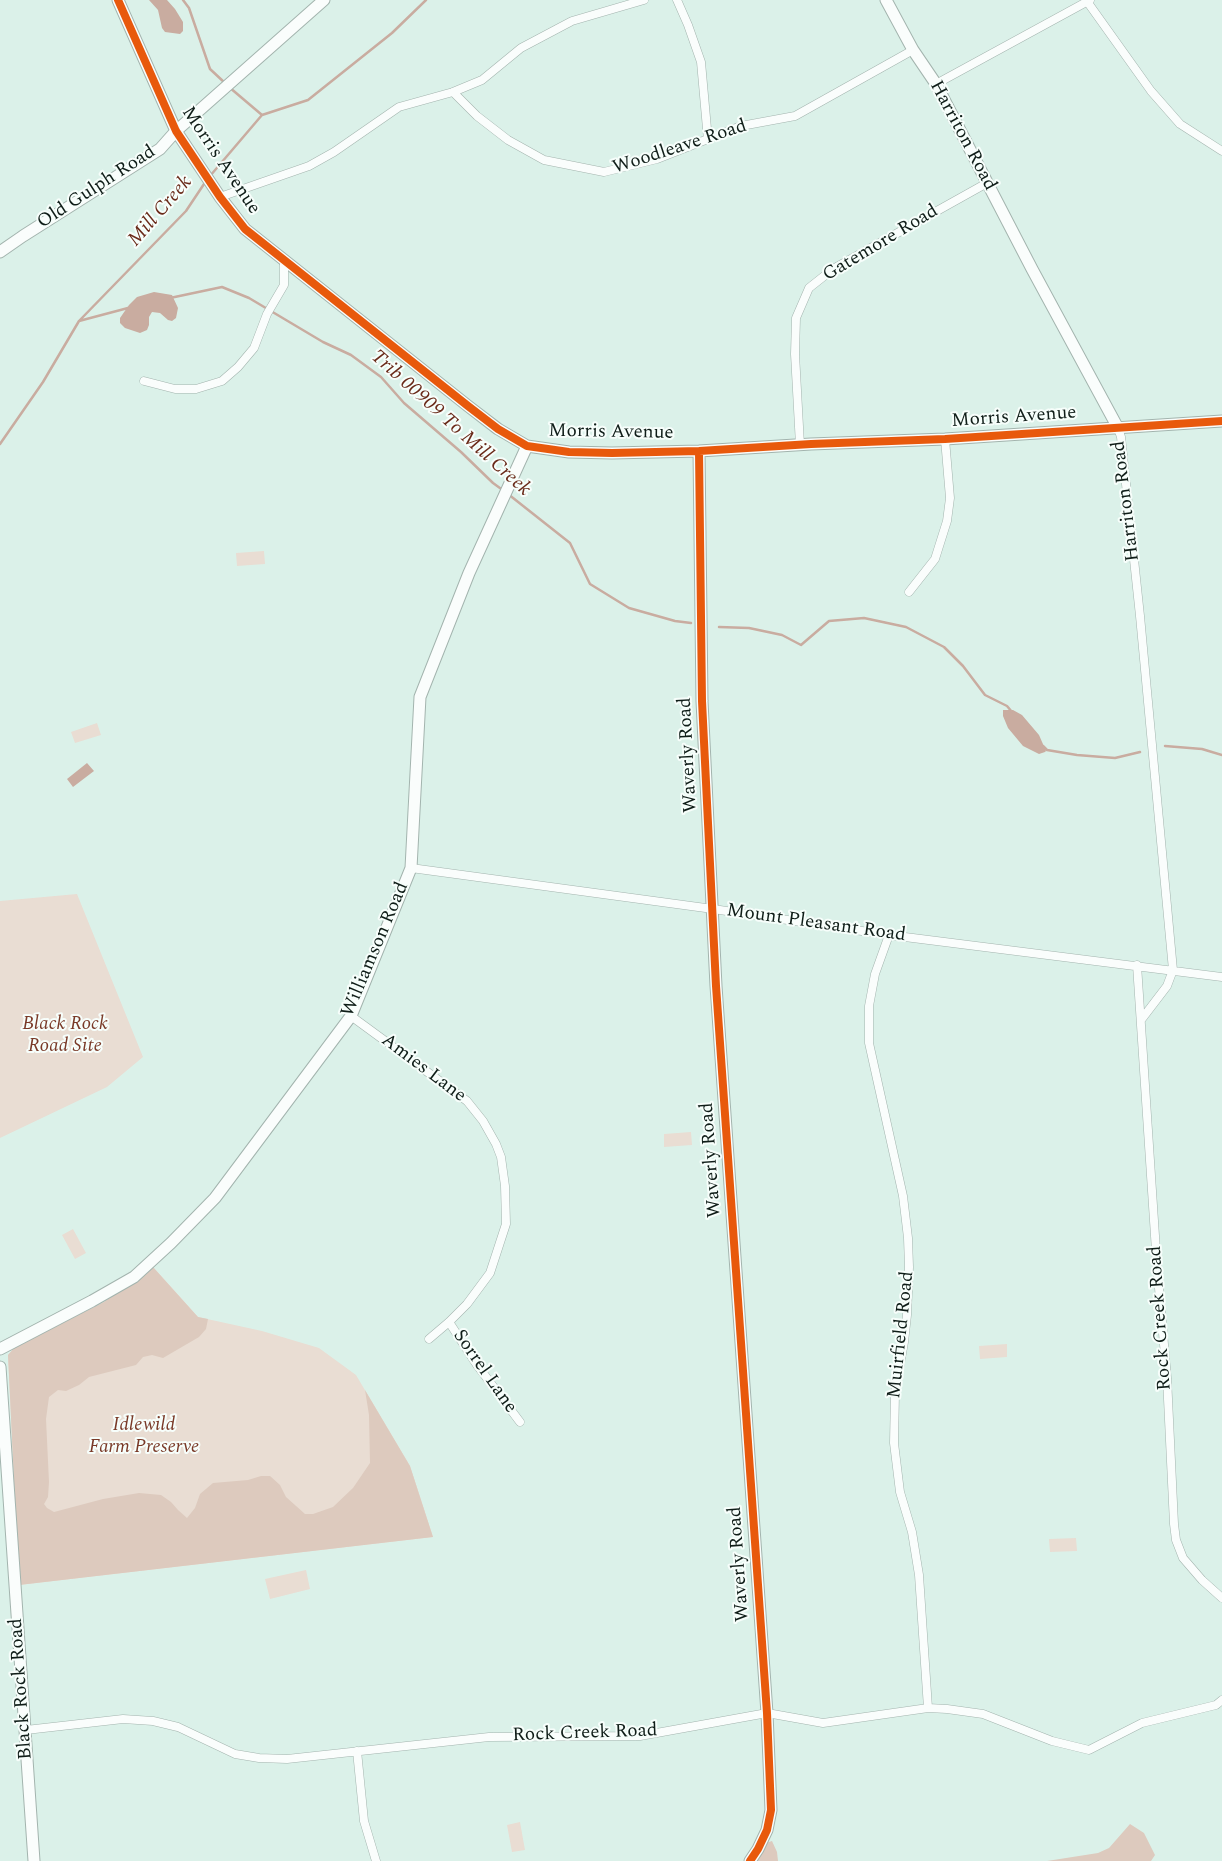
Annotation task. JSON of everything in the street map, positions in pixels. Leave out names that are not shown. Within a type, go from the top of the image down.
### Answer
[{"type":"street","name":"Morris Avenue","points":[[118,0],[176,131],[220,197],[245,229],[498,429],[528,446],[577,452],[699,451],[945,439],[1222,421]]},
{"type":"street","name":"Old Gulph Road","points":[[0,252],[22,236],[160,149],[176,131],[324,0]]},
{"type":"street","points":[[220,197],[309,166],[334,152],[399,107],[453,92],[482,80],[521,48],[572,21],[644,0]]},
{"type":"street","points":[[676,0],[688,25],[701,62],[708,140]]},
{"type":"street","name":"Harriton Road","points":[[886,0],[913,50],[936,84],[1118,428],[1121,437],[1173,970]]},
{"type":"street","points":[[936,84],[1088,1],[1151,91],[1180,124],[1222,151]]},
{"type":"street","name":"Woodleave Road","points":[[453,92],[477,116],[500,134],[544,160],[604,172],[657,159],[741,126],[795,116],[913,50]]},
{"type":"street","name":"Gatemore Road","points":[[800,445],[796,318],[809,288],[834,269],[988,183]]},
{"type":"street","points":[[144,381],[175,389],[196,389],[222,382],[254,348],[267,314],[284,285],[284,259]]},
{"type":"street","points":[[909,592],[936,559],[947,521],[950,498],[945,439]]},
{"type":"street","name":"Williamson Road","points":[[0,1349],[92,1301],[134,1276],[171,1243],[214,1198],[351,1016],[410,868],[420,697],[470,571],[528,446]]},
{"type":"street","name":"Waverly Road","points":[[699,451],[702,701],[716,986],[767,1713],[771,1810],[762,1841],[750,1861]]},
{"type":"street","name":"Mount Pleasant Road","points":[[410,868],[713,909],[889,936],[1137,965],[1222,977]]},
{"type":"street","name":"Muirfield Road","points":[[889,936],[875,974],[869,1006],[869,1044],[903,1196],[908,1238],[910,1267],[907,1315],[895,1393],[894,1443],[900,1492],[912,1532],[919,1575],[928,1708]]},
{"type":"street","name":"Rock Creek Road","points":[[1137,965],[1176,1540],[1183,1558],[1202,1580],[1222,1598]]},
{"type":"street","points":[[1141,1020],[1168,986],[1173,970]]},
{"type":"street","name":"Amies Lane","points":[[351,1016],[467,1101],[483,1121],[501,1157],[505,1186],[506,1224],[490,1273],[467,1304],[430,1339]]},
{"type":"street","name":"Sorrel Lane","points":[[450,1322],[477,1365],[520,1422]]},
{"type":"street","name":"Black Rock Road","points":[[0,1366],[34,1861]]},
{"type":"street","name":"Rock Creek Road","points":[[26,1730],[124,1719],[153,1721],[178,1728],[234,1754],[259,1758],[287,1759],[490,1737],[640,1736],[767,1713],[823,1723],[928,1708],[947,1708],[983,1714],[1052,1741],[1089,1750],[1142,1723],[1216,1705],[1222,1700]]},
{"type":"street","points":[[357,1751],[364,1821],[376,1861]]},
{"type":"green space","points":[[264,551],[265,564],[237,566],[236,553]]},
{"type":"green space","points":[[97,723],[101,735],[75,743],[71,732]]},
{"type":"green space","name":"Black Rock Road Site","points":[[77,894],[143,1057],[107,1087],[0,1138],[0,901]]},
{"type":"green space","points":[[691,1132],[692,1145],[664,1147],[664,1134]]},
{"type":"green space","points":[[73,1229],[86,1253],[75,1259],[62,1235]]},
{"type":"green space","name":"Idlewild Farm Preserve","points":[[153,1267],[198,1317],[262,1331],[319,1348],[356,1375],[410,1466],[433,1537],[19,1585],[8,1355],[14,1348],[104,1302]]},
{"type":"green space","points":[[1007,1344],[1007,1357],[980,1359],[979,1346]]},
{"type":"green space","points":[[1076,1538],[1077,1551],[1050,1552],[1049,1539]]},
{"type":"green space","points":[[306,1570],[310,1589],[270,1599],[265,1579]]},
{"type":"green space","points":[[520,1822],[525,1850],[512,1852],[507,1825]]},
{"type":"shaded area","points":[[149,0],[167,0],[183,22],[183,31],[180,34],[165,32],[162,28],[158,10]]},
{"type":"shaded area","points":[[154,292],[172,295],[178,308],[176,318],[172,321],[168,320],[160,313],[152,312],[149,317],[147,330],[140,333],[125,328],[120,323],[120,318],[129,305],[137,297]]},
{"type":"shaded area","points":[[1003,710],[1013,710],[1022,715],[1039,735],[1046,751],[1039,754],[1023,746],[1008,728],[1003,716]]},
{"type":"shaded area","points":[[87,763],[94,771],[73,787],[67,779]]},
{"type":"shaded area","points":[[153,1267],[198,1317],[208,1319],[206,1329],[199,1337],[163,1358],[152,1355],[143,1357],[136,1365],[89,1377],[79,1385],[66,1391],[58,1390],[49,1397],[46,1419],[49,1482],[48,1497],[44,1504],[47,1508],[54,1512],[103,1499],[139,1493],[161,1495],[187,1518],[195,1508],[200,1494],[213,1483],[248,1480],[261,1476],[270,1476],[280,1485],[286,1497],[305,1514],[313,1514],[333,1507],[353,1488],[370,1463],[369,1415],[365,1390],[410,1466],[433,1537],[19,1585],[8,1355],[14,1348],[104,1302]]},
{"type":"shaded area","points":[[1130,1824],[1144,1833],[1155,1855],[1151,1861],[1047,1861],[1098,1853],[1109,1848]]},
{"type":"shaded area","points":[[772,1841],[777,1852],[778,1861],[757,1861],[766,1843]]},
{"type":"waterway","points":[[183,0],[189,8],[210,69],[225,83]]},
{"type":"waterway","name":"Mill Creek","points":[[210,176],[262,115],[308,100],[392,33],[426,0]]},
{"type":"waterway","points":[[229,87],[262,115]]},
{"type":"waterway","name":"Mill Creek","points":[[0,444],[43,382],[79,321],[186,211],[206,181]]},
{"type":"waterway","name":"Trib 00909 To Mill Creek","points":[[170,298],[222,287],[249,298],[323,342],[351,355],[381,377],[404,403],[504,491]]},
{"type":"waterway","name":"Trib 00909 To Mill Creek","points":[[79,321],[128,308]]},
{"type":"waterway","name":"Trib 00909 To Mill Creek","points":[[508,494],[570,543],[590,584],[629,608],[675,621],[691,623]]},
{"type":"waterway","name":"Trib 00909 To Mill Creek","points":[[719,627],[749,628],[782,635],[801,645],[829,621],[864,618],[906,627],[944,647],[963,666],[985,695],[1007,706],[1012,712]]},
{"type":"waterway","name":"Trib 00909 To Mill Creek","points":[[1043,746],[1047,750],[1115,758],[1140,752]]},
{"type":"waterway","name":"Trib 00909 To Mill Creek","points":[[1165,746],[1202,749],[1222,755]]},
{"type":"cycle path","points":[[118,0],[176,131],[220,197],[245,229],[468,406],[498,429],[527,446],[569,452],[699,451],[811,444],[945,439],[1222,421]]},
{"type":"cycle path","points":[[699,451],[702,701],[716,986],[767,1713],[771,1810],[767,1830],[750,1861]]}]
